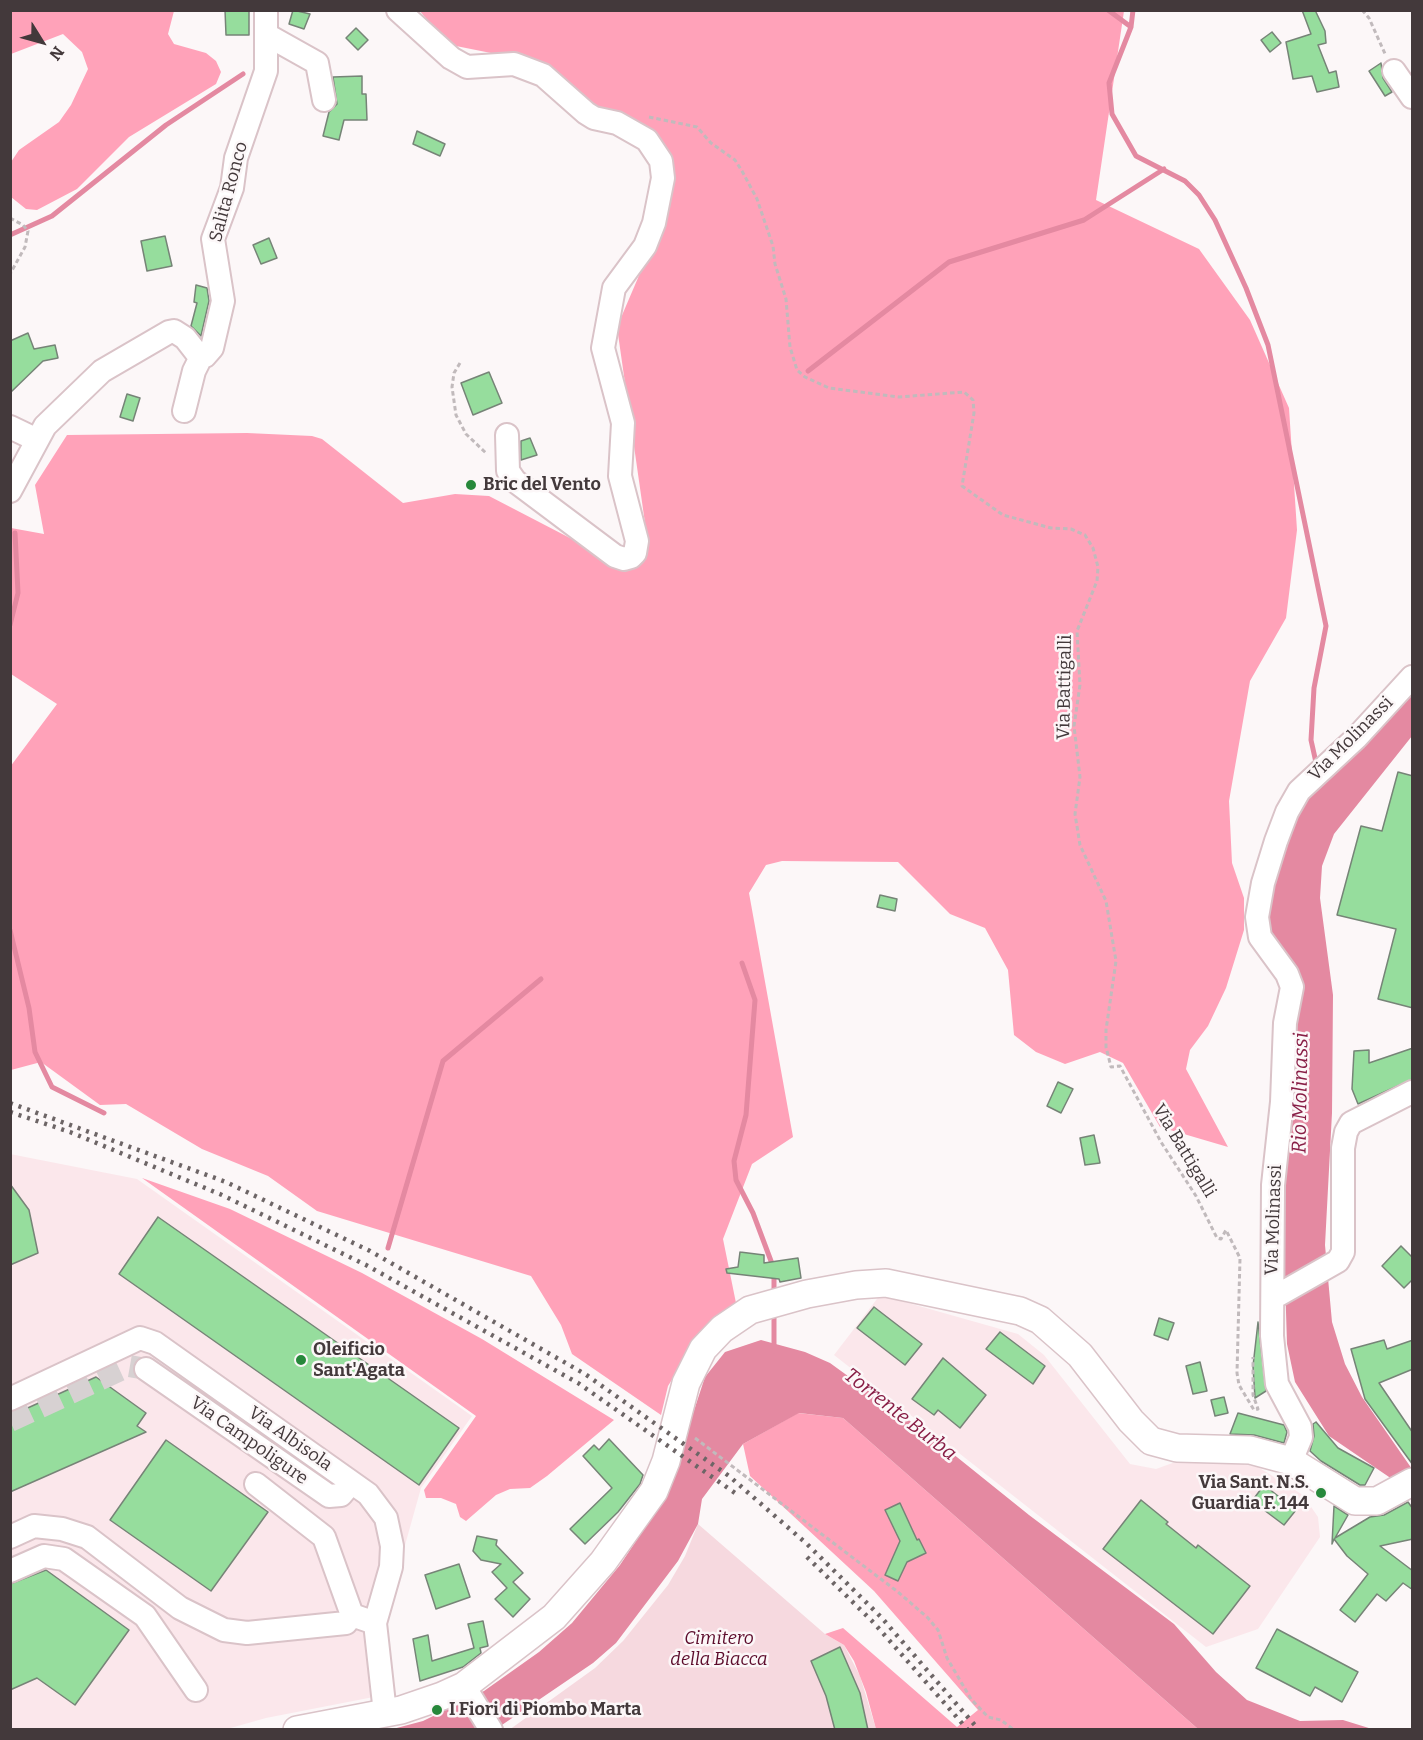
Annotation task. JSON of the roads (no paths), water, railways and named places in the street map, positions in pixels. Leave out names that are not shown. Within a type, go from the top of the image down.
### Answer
[{"type":"main road","points":[[297,1730],[385,1713],[467,1691],[554,1617],[603,1562],[654,1491],[666,1461],[686,1383],[695,1362],[722,1329],[750,1310],[856,1285],[886,1283],[1020,1311],[1040,1320],[1080,1355],[1131,1421],[1151,1440],[1177,1448],[1250,1450],[1291,1461],[1354,1501],[1377,1501],[1403,1488]]},
{"type":"street","name":"Salita Ronco","points":[[184,411],[201,357],[212,348],[223,301],[223,288],[213,244],[214,234],[232,188],[239,150],[263,83],[268,57],[266,10]]},
{"type":"street","points":[[398,10],[458,63],[475,68],[514,64],[530,68],[555,84],[594,118],[617,123],[647,140],[658,153],[663,169],[654,223],[645,246],[614,288],[603,348],[621,410],[623,423],[620,476],[636,530],[635,553],[627,559],[615,556],[535,498],[507,471],[507,435]]},
{"type":"street","points":[[267,35],[314,60],[321,73],[324,100]]},
{"type":"street","points":[[1394,71],[1413,96]]},
{"type":"street","points":[[10,491],[45,426],[102,371],[162,334],[174,331],[188,341],[196,354],[201,357]]},
{"type":"street","points":[[10,427],[37,440]]},
{"type":"street","name":"Via Molinassi","points":[[1291,1461],[1301,1437],[1300,1427],[1277,1384],[1272,1336],[1277,1296],[1273,1185],[1282,1102],[1285,1023],[1292,987],[1287,974],[1260,938],[1257,917],[1263,883],[1276,841],[1287,812],[1299,791],[1356,738],[1413,677]]},
{"type":"street","points":[[1277,1296],[1338,1261],[1343,1252],[1342,1210],[1346,1132],[1351,1123],[1413,1092]]},
{"type":"street","name":"Via Albisola","points":[[10,1399],[140,1338],[155,1343],[351,1482],[377,1504],[390,1531],[391,1567],[375,1623],[385,1713]]},
{"type":"street","name":"Via Campoligure","points":[[146,1369],[333,1497],[346,1491],[351,1482]]},
{"type":"street","points":[[268,1454],[248,1489],[324,1537],[352,1615]]},
{"type":"street","points":[[10,1537],[34,1526],[62,1529],[87,1537],[180,1608],[224,1630],[247,1633],[346,1623],[352,1615]]},
{"type":"street","points":[[10,1571],[44,1556],[64,1558],[145,1616],[196,1690]]},
{"type":"street","points":[[352,1615],[375,1623]]},
{"type":"street","points":[[467,1691],[491,1730]]},
{"type":"water","name":"Rio Molinassi","points":[[1412,690],[1412,736],[1334,834],[1322,866],[1320,898],[1333,995],[1332,1113],[1325,1245],[1332,1322],[1345,1364],[1362,1397],[1412,1469],[1411,1492],[1329,1436],[1295,1382],[1287,1344],[1282,1183],[1298,987],[1266,933],[1268,907],[1300,806],[1366,742]]},
{"type":"water","name":"Torrente Burba","points":[[761,1340],[805,1352],[830,1363],[932,1437],[1029,1515],[1174,1624],[1216,1672],[1247,1700],[1300,1721],[1343,1720],[1372,1729],[1198,1729],[843,1418],[799,1413],[743,1444],[702,1499],[698,1524],[678,1561],[616,1643],[593,1663],[496,1729],[389,1730],[423,1721],[484,1691],[539,1652],[572,1623],[620,1565],[652,1517],[673,1474],[705,1377],[725,1352]]},
{"type":"waterway","points":[[1108,10],[1131,27]]},
{"type":"waterway","points":[[1133,10],[1131,27],[1109,83],[1112,114],[1136,156],[1185,181],[1199,195],[1215,220],[1246,288],[1268,345],[1326,626],[1314,688],[1311,740],[1317,767]]},
{"type":"waterway","points":[[10,235],[52,216],[166,125],[243,74]]},
{"type":"waterway","points":[[808,371],[949,262],[1084,220],[1164,169]]},
{"type":"waterway","points":[[10,625],[18,593],[15,533]]},
{"type":"waterway","points":[[10,930],[29,1008],[35,1052],[52,1087],[104,1113]]},
{"type":"waterway","points":[[742,963],[755,1000],[746,1115],[734,1161],[736,1180],[753,1213],[774,1269],[774,1294]]},
{"type":"waterway","points":[[388,1248],[443,1061],[541,979]]},
{"type":"waterway","points":[[774,1312],[774,1351]]},
{"type":"tunnel","points":[[10,1421],[129,1366],[146,1369]]},
{"type":"railway","points":[[10,1103],[226,1182],[370,1251],[585,1374],[729,1476],[807,1544],[881,1617],[979,1730]]},
{"type":"railway","points":[[10,1112],[70,1132],[222,1195],[366,1265],[578,1383],[735,1493]]},
{"type":"railway","points":[[807,1557],[874,1623],[968,1730]]},
{"type":"place","name":"Bric del Vento","points":[[471,485]]},
{"type":"place","name":"Oleificio Sant'Agata","points":[[301,1360]]},
{"type":"place","name":"Via Sant. N.S. Guardia F. 144","points":[[1321,1493]]},
{"type":"place","name":"I Fiori di Piombo Marta","points":[[437,1710]]},
{"type":"park label","name":"Cimitero della Biacca","points":[[719,1649]]}]
